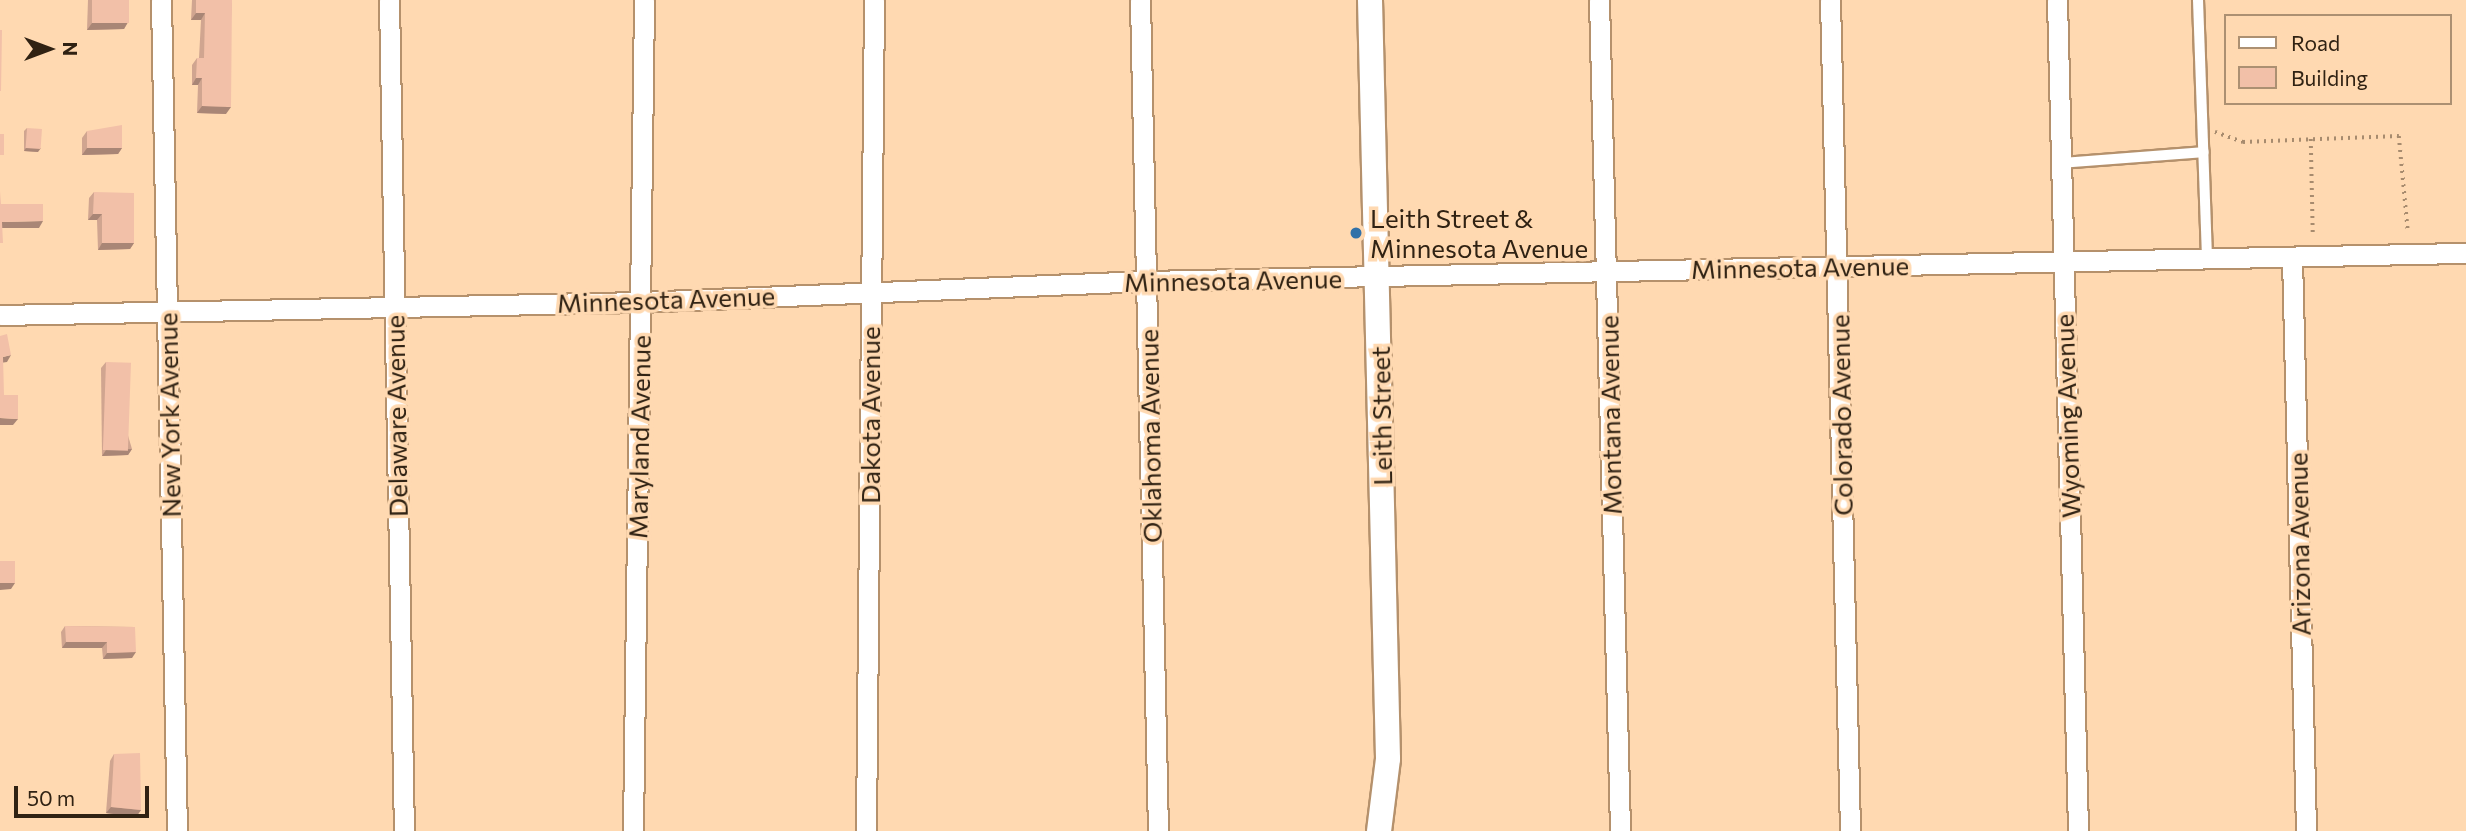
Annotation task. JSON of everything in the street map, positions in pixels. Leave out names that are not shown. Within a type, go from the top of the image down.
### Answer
[{"type":"street","name":"New York Avenue","points":[[160,0],[177,831]]},
{"type":"street","name":"Delaware Avenue","points":[[389,0],[404,831]]},
{"type":"street","name":"Maryland Avenue","points":[[633,831],[644,0]]},
{"type":"street","name":"Dakota Avenue","points":[[866,831],[874,0]]},
{"type":"street","name":"Oklahoma Avenue","points":[[1140,0],[1158,831]]},
{"type":"street","name":"Leith Street","points":[[1370,0],[1378,276],[1385,823]]},
{"type":"street","name":"Montana Avenue","points":[[1600,0],[1620,831]]},
{"type":"street","name":"Colorado Avenue","points":[[1830,0],[1850,831]]},
{"type":"street","name":"Wyoming Avenue","points":[[2057,0],[2078,831]]},
{"type":"street","name":"Minnesota Avenue","points":[[0,316],[640,302],[871,290],[1146,281],[2466,253]]},
{"type":"street","name":"Arizona Avenue","points":[[2292,257],[2306,831]]},
{"type":"lane","points":[[2198,0],[2207,257]]},
{"type":"lane","points":[[2061,163],[2204,152]]},
{"type":"path","points":[[2215,132],[2243,142],[2399,136],[2408,230]]},
{"type":"path","points":[[2311,139],[2313,233]]},
{"type":"building","points":[[92,0],[129,0],[129,23],[92,23]]},
{"type":"building","points":[[196,0],[232,0],[231,107],[202,106],[202,78],[196,78],[197,58],[204,58],[205,13],[196,13]]},
{"type":"building","points":[[2,30],[1,91],[0,91]]},
{"type":"building","points":[[122,125],[122,148],[87,148],[87,131]]},
{"type":"building","points":[[27,128],[42,129],[41,149],[26,148]]},
{"type":"building","points":[[0,134],[4,134],[4,155],[0,155]]},
{"type":"building","points":[[0,191],[1,204],[43,204],[43,221],[2,222],[3,243],[0,243]]},
{"type":"building","points":[[94,192],[134,193],[134,243],[102,243],[102,214],[93,214]]},
{"type":"building","points":[[7,334],[11,355],[3,357],[4,395],[18,395],[18,419],[0,418],[0,336]]},
{"type":"building","points":[[106,362],[131,363],[128,451],[103,450]]},
{"type":"building","points":[[0,561],[15,561],[15,583],[0,583]]},
{"type":"building","points":[[65,626],[135,627],[136,652],[107,653],[107,642],[66,642]]},
{"type":"building","points":[[140,753],[141,810],[111,807],[114,754]]},
{"type":"place","name":"Leith Street & Minnesota Avenue","points":[[1356,233]]}]
